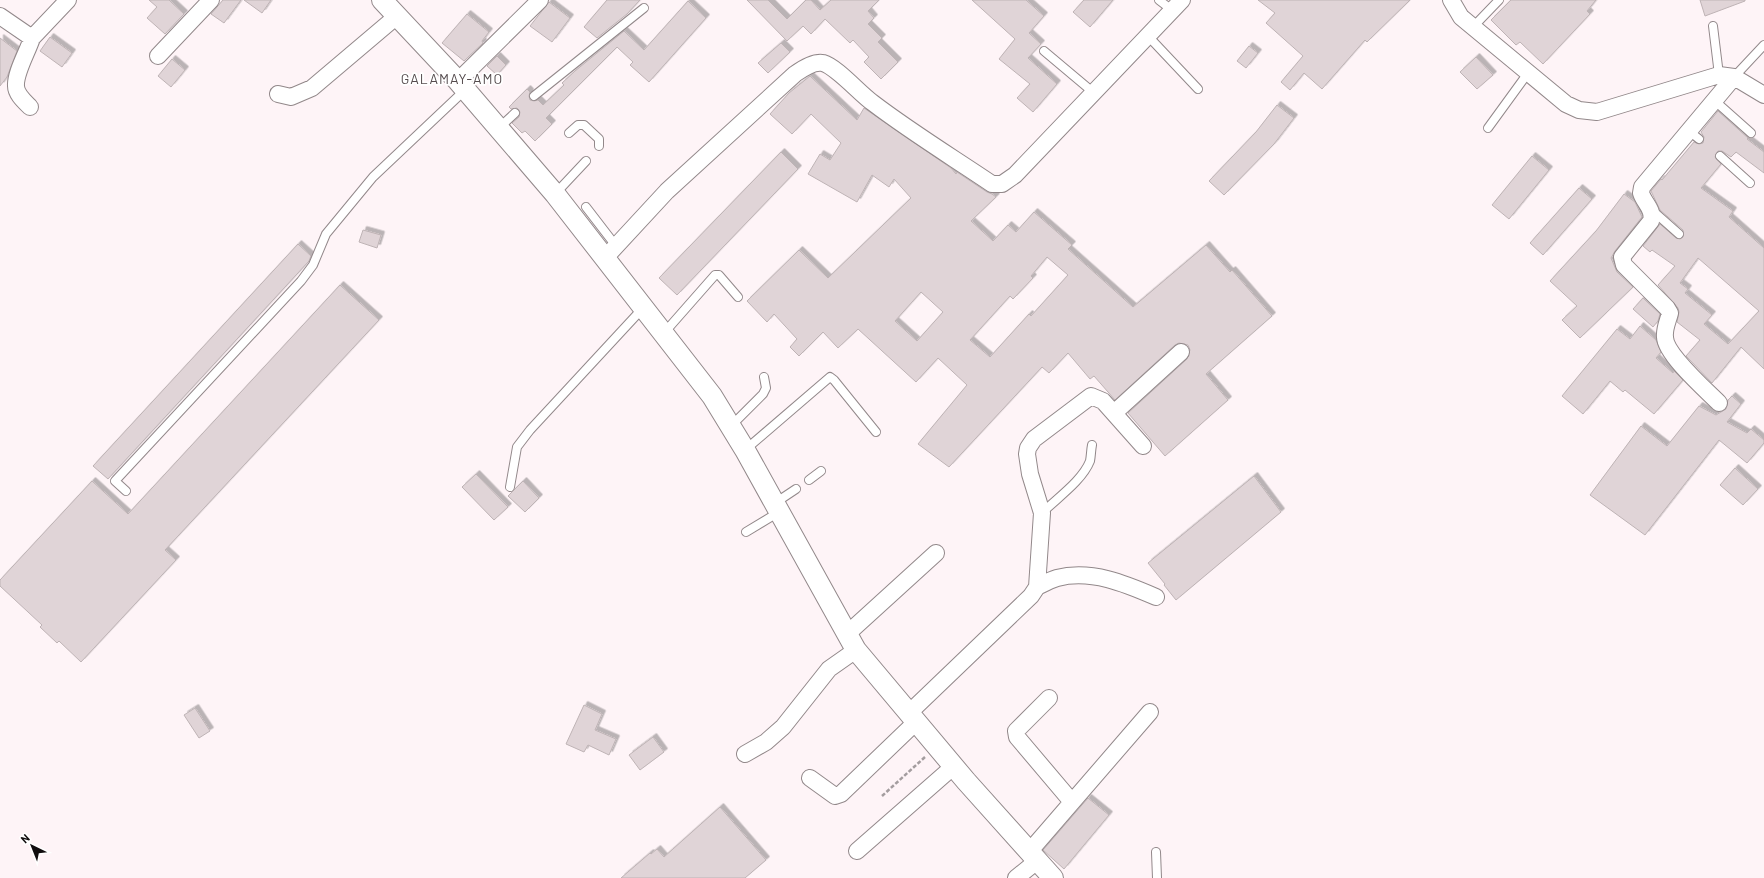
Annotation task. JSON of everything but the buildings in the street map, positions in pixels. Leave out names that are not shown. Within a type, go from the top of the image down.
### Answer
[{"type":"street","points":[[30,107],[21,98],[16,86],[18,74],[32,38],[68,0]]},
{"type":"street","points":[[158,56],[212,0]]},
{"type":"street","points":[[462,85],[540,0]]},
{"type":"street","points":[[1451,0],[1461,17],[1566,104],[1579,110],[1597,112],[1726,76],[1764,95]]},
{"type":"street","points":[[278,94],[291,97],[312,88],[389,5],[462,85],[555,194],[610,252],[643,308],[712,396],[731,426],[851,642],[913,718],[1052,878]]},
{"type":"street","points":[[610,252],[667,191],[795,74],[801,69],[817,63],[824,64],[834,70],[872,103],[992,184],[1002,184],[1015,175],[1177,5]]},
{"type":"street","points":[[0,16],[32,38]]},
{"type":"street","points":[[1719,403],[1668,351],[1664,339],[1670,313],[1622,260],[1622,257],[1651,221],[1652,216],[1650,208],[1642,199],[1642,187],[1694,135],[1715,101],[1726,76]]},
{"type":"street","points":[[1114,413],[1181,352]]},
{"type":"street","points":[[810,778],[835,796],[841,794],[1031,596],[1037,587],[1042,512],[1030,474],[1028,448],[1034,439],[1091,396],[1103,401],[1143,446]]},
{"type":"street","points":[[745,754],[766,742],[783,727],[851,642],[936,553]]},
{"type":"street","points":[[1037,587],[1057,578],[1088,575],[1128,584],[1156,597]]},
{"type":"street","points":[[1049,698],[1016,731],[1016,737],[1072,802]]},
{"type":"street","points":[[1016,878],[1033,857],[1072,802],[1150,712]]},
{"type":"street","points":[[858,851],[954,766]]},
{"type":"lane","points":[[1159,0],[1177,5]]},
{"type":"lane","points":[[1473,27],[1499,0]]},
{"type":"lane","points":[[534,96],[644,8]]},
{"type":"lane","points":[[1713,26],[1726,76],[1764,45]]},
{"type":"lane","points":[[1148,36],[1198,89]]},
{"type":"lane","points":[[1044,51],[1094,93]]},
{"type":"lane","points":[[1488,128],[1528,73]]},
{"type":"lane","points":[[126,491],[115,481],[301,282],[313,265],[326,234],[373,177],[462,85]]},
{"type":"lane","points":[[1715,101],[1751,133]]},
{"type":"lane","points":[[499,128],[515,113]]},
{"type":"lane","points":[[569,133],[578,125],[584,125],[599,139],[599,146]]},
{"type":"lane","points":[[1720,156],[1750,183]]},
{"type":"lane","points":[[555,194],[586,161]]},
{"type":"lane","points":[[586,207],[610,252]]},
{"type":"lane","points":[[1650,208],[1679,234]]},
{"type":"lane","points":[[664,334],[715,275],[719,275],[738,296]]},
{"type":"lane","points":[[510,487],[517,447],[530,430],[643,308]]},
{"type":"lane","points":[[731,426],[763,394],[766,388],[764,377]]},
{"type":"lane","points":[[745,450],[830,377],[876,432]]},
{"type":"lane","points":[[1042,512],[1078,479],[1090,460],[1092,445]]},
{"type":"lane","points":[[808,480],[822,471]]},
{"type":"lane","points":[[746,532],[777,508],[796,489]]},
{"type":"lane","points":[[1156,852],[1157,878]]},
{"type":"path","points":[[882,796],[937,746]]},
{"type":"district","name":"GALAMAY-AMO","points":[[452,78]]}]
